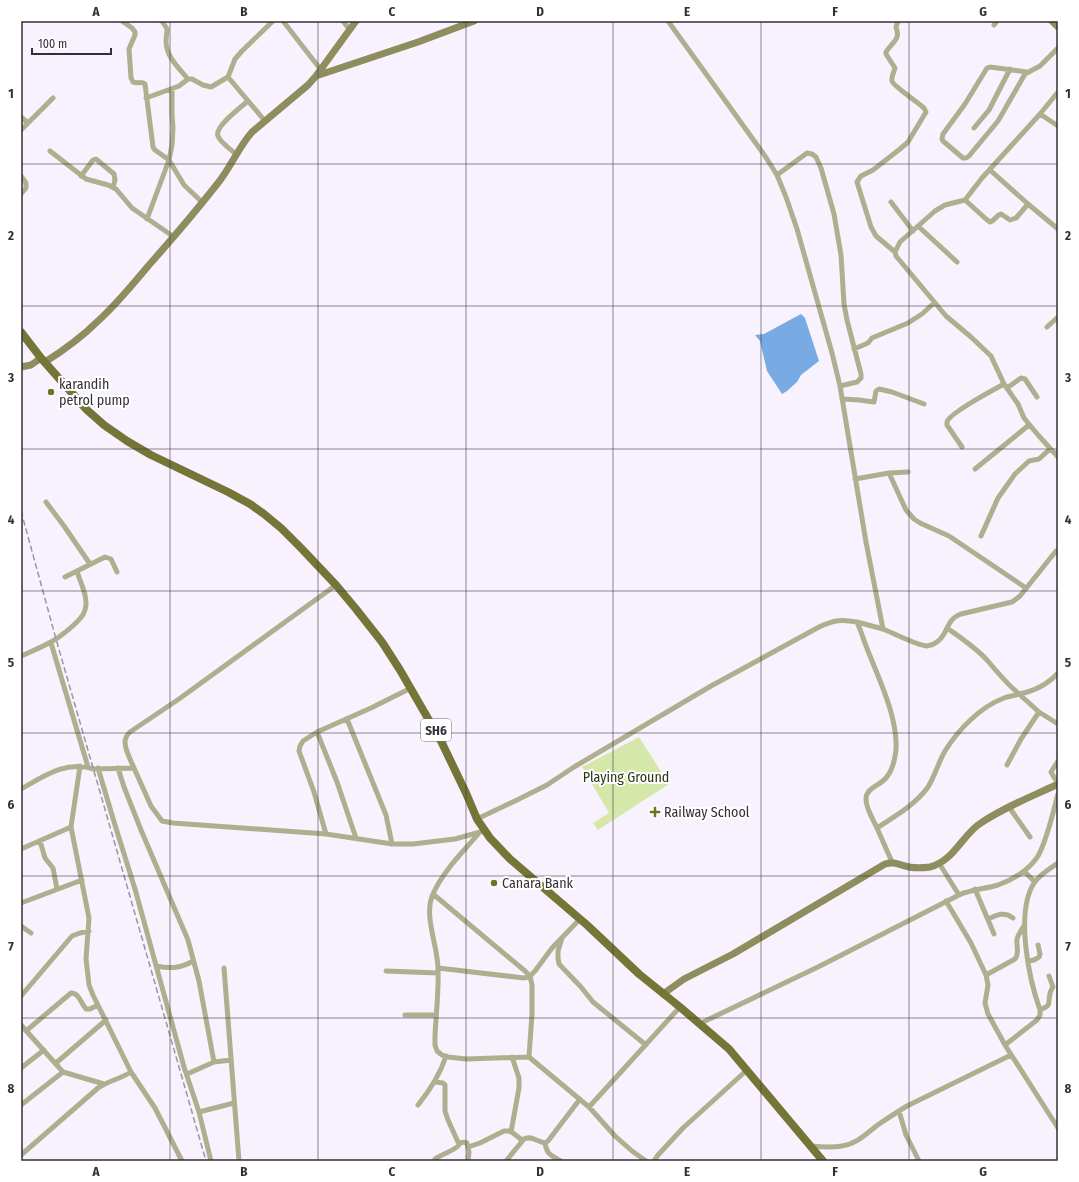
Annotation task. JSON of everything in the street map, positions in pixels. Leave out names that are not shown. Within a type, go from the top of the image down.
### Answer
[{"type":"main road","name":"SH6","points":[[21,332],[43,360],[87,410],[104,425],[151,455],[228,492],[254,507],[281,528],[336,585],[382,642],[411,688],[441,741],[466,793],[482,832],[510,859],[580,919],[639,974],[729,1049],[823,1161]]},
{"type":"street","points":[[122,21],[135,32],[129,49],[132,80],[135,83],[142,82],[145,84],[153,147],[169,160],[184,184],[203,202]]},
{"type":"street","points":[[162,21],[167,28],[166,48],[169,56],[188,79],[192,79],[203,85],[211,86],[228,77],[236,59],[242,51],[273,21]]},
{"type":"street","points":[[283,21],[321,70]]},
{"type":"street","points":[[343,21],[349,29]]},
{"type":"street","points":[[21,367],[43,360],[64,349],[98,321],[117,302],[203,202],[221,179],[244,140],[299,93],[316,76],[356,21]]},
{"type":"street","points":[[316,76],[418,42],[474,21]]},
{"type":"street","points":[[668,21],[751,134],[777,175],[786,197],[807,261],[840,386],[872,578],[883,629]]},
{"type":"street","points":[[898,21],[896,27],[898,37],[886,52],[895,68],[891,79],[892,82],[922,106],[926,112],[908,142],[873,170],[861,176],[857,182],[871,227],[876,236],[895,252],[896,256],[946,316],[991,356],[1006,386],[1018,404],[1024,418],[1058,457]]},
{"type":"street","points":[[1052,21],[1058,26]]},
{"type":"street","points":[[1027,72],[1010,69],[987,68],[965,104],[943,134],[943,141],[963,158],[969,156],[995,125],[1027,72],[1040,66],[1058,48]]},
{"type":"street","points":[[974,128],[992,105],[1010,69]]},
{"type":"street","points":[[228,77],[265,121]]},
{"type":"street","points":[[146,98],[179,86],[188,79]]},
{"type":"street","points":[[147,219],[169,160],[174,137],[172,89]]},
{"type":"street","points":[[895,252],[900,242],[934,211],[944,205],[965,200],[982,178],[1058,92]]},
{"type":"street","points":[[21,130],[53,98]]},
{"type":"street","points":[[236,154],[220,139],[217,132],[222,124],[248,101]]},
{"type":"street","points":[[1040,114],[1058,126]]},
{"type":"street","points":[[21,117],[28,123]]},
{"type":"street","points":[[50,151],[81,176],[90,181],[113,187],[132,208],[174,236]]},
{"type":"street","points":[[777,175],[807,153],[816,157],[821,168],[839,237],[844,304],[861,374],[861,378],[857,382],[840,386]]},
{"type":"street","points":[[81,176],[93,160],[96,159],[114,174],[115,180],[113,187]]},
{"type":"street","points":[[990,170],[1058,229]]},
{"type":"street","points":[[21,176],[26,183],[26,188],[21,194]]},
{"type":"street","points":[[965,200],[990,222],[995,220],[1001,214],[1010,220],[1014,220],[1028,204]]},
{"type":"street","points":[[891,202],[913,231]]},
{"type":"street","points":[[918,226],[957,262]]},
{"type":"street","points":[[854,349],[868,343],[872,338],[922,314],[934,303]]},
{"type":"street","points":[[1047,327],[1058,318]]},
{"type":"street","points":[[962,447],[947,425],[947,421],[964,407],[1020,378],[1025,379],[1037,397]]},
{"type":"street","points":[[842,399],[874,402],[876,391],[879,389],[892,392],[924,404]]},
{"type":"street","points":[[975,469],[1029,425]]},
{"type":"street","points":[[981,536],[998,498],[1015,474],[1029,461],[1039,459],[1050,449]]},
{"type":"street","points":[[855,479],[889,473],[908,472]]},
{"type":"street","points":[[889,473],[906,510],[914,519],[949,536],[1026,588]]},
{"type":"street","points":[[46,502],[90,564]]},
{"type":"street","points":[[477,819],[547,785],[574,767],[711,686],[832,621],[845,619],[883,629],[926,646],[934,644],[943,636],[954,617],[1012,602],[1020,596],[1057,550]]},
{"type":"street","points":[[65,577],[101,558],[108,557],[117,572]]},
{"type":"street","points":[[21,656],[51,643],[76,624],[82,617],[86,604],[85,595],[76,571]]},
{"type":"street","points":[[336,585],[179,699],[130,732],[126,737],[125,746],[151,806],[162,821],[173,823],[326,834],[392,844],[413,844],[455,839],[482,832]]},
{"type":"street","points":[[857,622],[884,691],[895,733],[896,750],[889,775],[885,780],[870,789],[866,799],[867,806],[892,862]]},
{"type":"street","points":[[947,628],[986,659],[1002,678],[1039,712],[1058,724]]},
{"type":"street","points":[[51,643],[88,767]]},
{"type":"street","points":[[877,828],[909,807],[928,788],[945,751],[960,731],[977,715],[989,706],[1004,698],[1040,688],[1058,673]]},
{"type":"street","points":[[326,834],[314,792],[299,751],[300,746],[303,741],[317,732],[411,688]]},
{"type":"street","points":[[1007,765],[1021,739],[1039,712]]},
{"type":"street","points":[[347,719],[386,815],[392,844]]},
{"type":"street","points":[[317,732],[337,782],[356,838]]},
{"type":"street","points":[[1058,761],[1052,772],[1055,779],[1058,781]]},
{"type":"street","points":[[21,789],[50,772],[61,768],[80,766],[94,768],[134,768]]},
{"type":"street","points":[[80,766],[71,827],[90,918],[86,959],[89,985],[131,1072],[155,1108],[182,1161]]},
{"type":"street","points":[[98,768],[135,889],[199,1112],[211,1161]]},
{"type":"street","points":[[118,768],[188,940],[199,981],[214,1062]]},
{"type":"street","points":[[663,994],[684,979],[734,954],[885,864],[892,862],[908,867],[918,868],[930,867],[939,863],[952,854],[977,826],[1032,795],[1058,784]]},
{"type":"street","points":[[699,1024],[794,979],[946,901],[975,889],[998,885],[1024,871],[1033,863],[1042,848],[1058,794]]},
{"type":"street","points":[[1009,808],[1030,837]]},
{"type":"street","points":[[21,849],[71,827]]},
{"type":"street","points":[[482,832],[444,874],[433,894],[430,905],[430,917],[438,970],[435,1045],[437,1051],[448,1058],[466,1059],[529,1057],[580,1099],[615,1136],[646,1161]]},
{"type":"street","points":[[40,841],[45,858],[53,868],[57,888]]},
{"type":"street","points":[[939,863],[959,895]]},
{"type":"street","points":[[1005,1045],[1037,1020],[1040,1015],[1040,1010],[1030,979],[1024,926],[1029,896],[1035,882],[1041,875],[1058,863]]},
{"type":"street","points":[[1024,871],[1035,882]]},
{"type":"street","points":[[21,903],[57,888],[82,880]]},
{"type":"street","points":[[975,889],[994,934]]},
{"type":"street","points":[[433,894],[530,976],[532,985],[532,1014],[529,1057]]},
{"type":"street","points":[[946,901],[974,950],[986,975],[988,985],[985,1003],[988,1014],[1011,1055],[1058,1128]]},
{"type":"street","points":[[988,919],[1002,914],[1006,914],[1013,918]]},
{"type":"street","points":[[386,971],[438,970],[524,978],[530,976],[535,971],[552,948],[580,919]]},
{"type":"street","points":[[21,926],[30,933]]},
{"type":"street","points":[[986,975],[1015,959],[1017,956],[1018,936],[1024,926]]},
{"type":"street","points":[[21,996],[72,936],[89,931]]},
{"type":"street","points":[[562,938],[558,951],[559,964],[593,1002],[646,1045]]},
{"type":"street","points":[[1028,961],[1039,957],[1040,954],[1038,945]]},
{"type":"street","points":[[156,966],[172,968],[182,966],[193,961]]},
{"type":"street","points":[[224,968],[239,1161]]},
{"type":"street","points":[[1040,1010],[1046,1007],[1049,1002],[1049,994],[1053,987],[1049,976]]},
{"type":"street","points":[[26,1031],[73,993],[77,995],[86,1009],[90,1009],[98,1005]]},
{"type":"street","points":[[589,1107],[680,1007]]},
{"type":"street","points":[[405,1015],[436,1014]]},
{"type":"street","points":[[56,1063],[106,1020]]},
{"type":"street","points":[[21,1025],[63,1072],[104,1084]]},
{"type":"street","points":[[21,1068],[44,1050]]},
{"type":"street","points":[[811,1146],[832,1147],[852,1143],[864,1137],[899,1111],[1011,1055]]},
{"type":"street","points":[[418,1105],[435,1082],[446,1056]]},
{"type":"street","points":[[511,1132],[519,1078],[512,1057]]},
{"type":"street","points":[[187,1074],[214,1062],[231,1060]]},
{"type":"street","points":[[654,1161],[683,1128],[747,1070]]},
{"type":"street","points":[[21,1105],[63,1072]]},
{"type":"street","points":[[21,1155],[104,1084],[123,1077],[131,1072]]},
{"type":"street","points":[[435,1082],[443,1083],[445,1085],[445,1111],[459,1143],[457,1148],[444,1153],[435,1159]]},
{"type":"street","points":[[545,1143],[580,1099]]},
{"type":"street","points":[[199,1112],[234,1103]]},
{"type":"street","points":[[899,1111],[906,1135],[919,1161]]},
{"type":"street","points":[[468,1146],[480,1143],[504,1131],[511,1132],[522,1140]]},
{"type":"street","points":[[506,1161],[522,1140],[527,1137],[545,1143]]},
{"type":"street","points":[[459,1143],[466,1142],[470,1154],[468,1161]]},
{"type":"street","points":[[545,1143],[546,1150],[550,1158],[561,1161]]},
{"type":"green space","name":"Playing Ground","points":[[639,737],[669,784],[598,830],[593,823],[609,813],[582,767]]},
{"type":"water","points":[[801,314],[805,318],[819,361],[801,375],[797,382],[782,394],[767,371],[760,341],[755,335],[764,334]]},
{"type":"railway","points":[[21,511],[56,639],[206,1161]]},
{"type":"place","name":"karandih petrol pump","points":[[51,392]]},
{"type":"place","name":"Railway School","points":[[655,812]]},
{"type":"place","name":"Canara Bank","points":[[494,883]]}]
